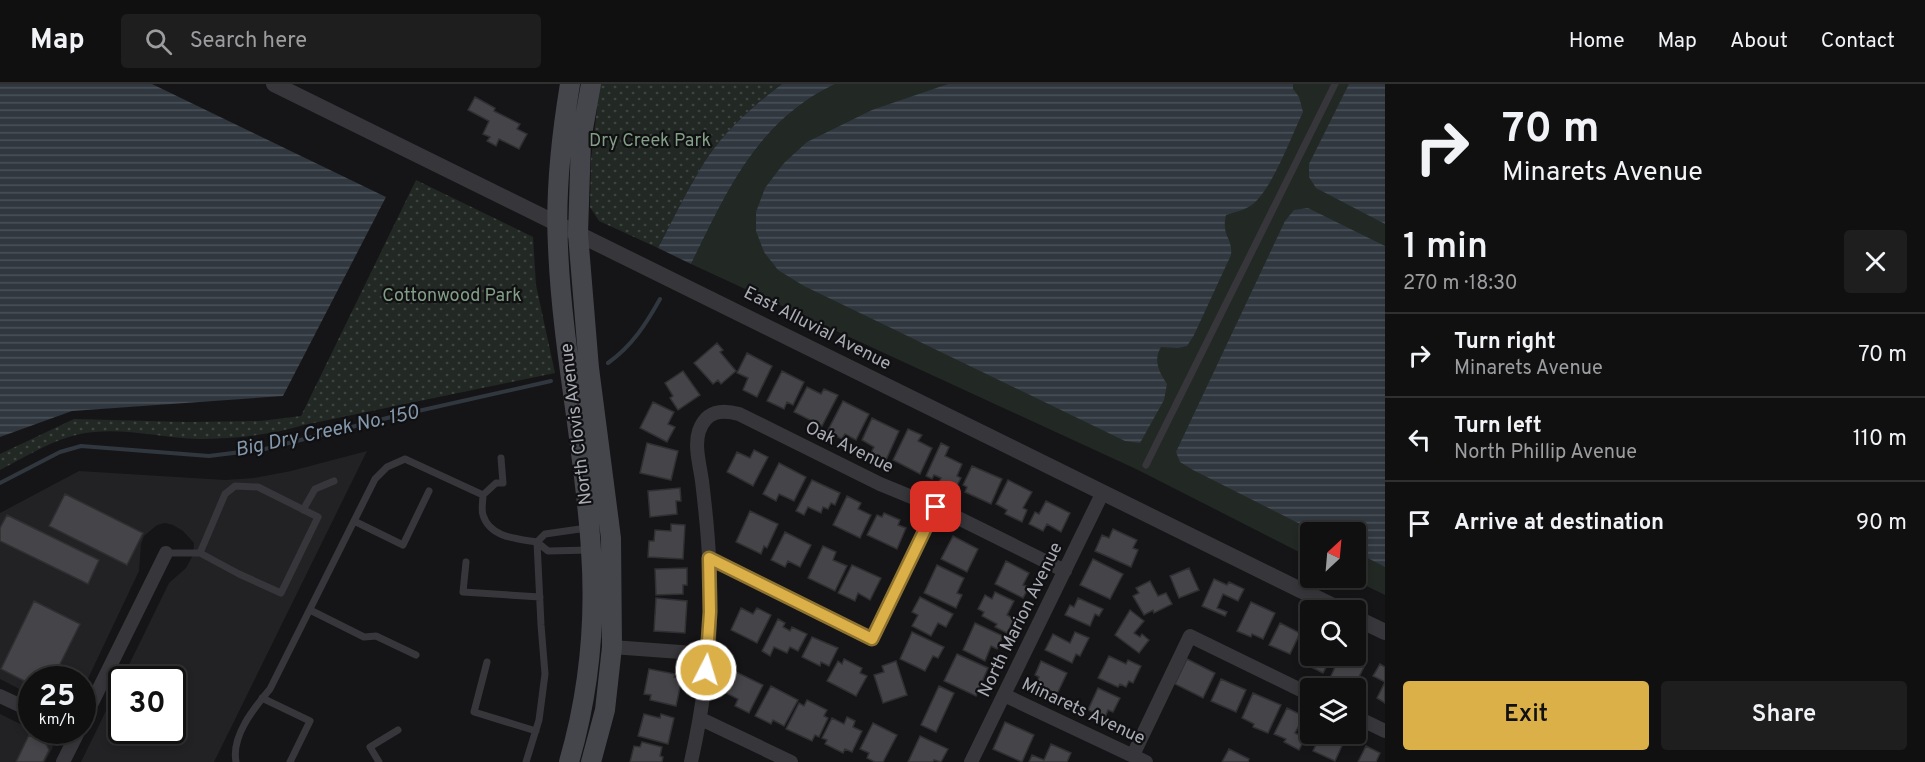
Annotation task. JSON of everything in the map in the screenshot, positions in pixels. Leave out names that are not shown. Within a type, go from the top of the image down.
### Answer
[{"type":"main road","name":"North Clovis Avenue","points":[[569,762],[583,709],[593,597],[589,528],[565,327],[557,224],[561,137],[570,84]]},
{"type":"main road","name":"North Clovis Avenue","points":[[591,84],[581,140],[578,234],[589,368],[611,538],[612,648],[605,710],[591,762]]},
{"type":"main road","points":[[589,528],[596,532],[602,543],[604,616],[612,648]]},
{"type":"street","name":"East Alluvial Avenue","points":[[274,84],[1320,600]]},
{"type":"street","name":"Oak Avenue","points":[[709,558],[697,439],[705,419],[713,413],[722,411],[739,414],[880,484],[936,507],[1065,571]]},
{"type":"street","name":"North Marion Avenue","points":[[971,762],[1102,494]]},
{"type":"street","points":[[691,762],[700,719],[708,654],[711,598],[709,558],[872,639],[936,507]]},
{"type":"street","points":[[96,692],[166,553]]},
{"type":"street","points":[[1366,623],[1385,632]]},
{"type":"street","points":[[1133,755],[1190,636],[1300,690]]},
{"type":"street","points":[[612,648],[708,654]]},
{"type":"street","name":"Minarets Avenue","points":[[1004,695],[1146,762]]},
{"type":"street","points":[[0,696],[18,704]]},
{"type":"street","points":[[700,719],[790,762]]},
{"type":"street","points":[[1366,722],[1385,731]]},
{"type":"street","points":[[63,762],[71,744]]},
{"type":"lane","points":[[1146,465],[1335,84]]},
{"type":"lane","points":[[501,458],[503,483],[496,483],[483,495],[483,515],[492,530],[507,537],[537,542],[548,551],[591,550]]},
{"type":"lane","points":[[236,762],[234,750],[253,709],[270,689],[375,479],[387,467],[405,459],[483,495]]},
{"type":"lane","points":[[303,510],[315,489],[334,481]]},
{"type":"lane","points":[[166,553],[200,553],[281,593],[318,517],[258,487],[235,486],[225,494],[200,553]]},
{"type":"lane","points":[[354,521],[403,545],[429,491]]},
{"type":"lane","points":[[526,762],[539,720],[545,674],[537,542],[545,534],[589,528]]},
{"type":"lane","points":[[466,562],[463,592],[540,597]]},
{"type":"lane","points":[[310,610],[364,637],[375,636],[416,655]]},
{"type":"lane","points":[[487,662],[474,712],[536,731]]},
{"type":"lane","points":[[262,698],[310,721],[290,762]]},
{"type":"lane","points":[[379,762],[370,747],[398,730]]},
{"type":"shaded area","points":[[0,84],[152,84],[386,197],[283,396],[72,411],[0,437]]},
{"type":"shaded area","points":[[782,84],[835,84],[808,99],[785,117],[747,160],[718,210],[691,264],[658,248],[693,180],[716,146],[747,113]]},
{"type":"shaded area","points":[[948,84],[1293,84],[1303,112],[1268,186],[1253,204],[1226,215],[1225,228],[1231,255],[1187,346],[1161,347],[1157,357],[1158,366],[1167,384],[1164,400],[1140,443],[1125,441],[804,286],[778,270],[764,252],[756,231],[756,212],[765,188],[784,163],[807,142],[872,110]]},
{"type":"shaded area","points":[[1349,84],[1385,84],[1385,224],[1316,188],[1309,177],[1309,164]]},
{"type":"shaded area","points":[[1308,208],[1385,246],[1385,567],[1366,557],[1366,522],[1300,522],[1300,524],[1193,470],[1180,462],[1176,452],[1285,221],[1294,210]]},
{"type":"shaded area","points":[[367,451],[214,762],[81,762],[90,744],[96,744],[96,731],[108,707],[108,744],[186,744],[186,666],[128,666],[169,583],[186,568],[193,555],[194,543],[183,531],[173,525],[165,523],[157,525],[144,536],[141,544],[139,571],[94,666],[18,666],[18,688],[0,679],[0,513],[79,471],[225,480],[254,478]]},
{"type":"shaded area","points":[[0,714],[18,723],[18,744],[52,744],[53,747],[45,762],[0,762]]},
{"type":"green space","name":"Dry Creek Park","points":[[600,84],[782,84],[747,113],[716,146],[693,180],[658,248],[599,221],[590,207],[591,159]]},
{"type":"green space","points":[[835,84],[1385,84],[1385,595],[1366,586],[1366,522],[1300,522],[1300,552],[1136,469],[691,264],[718,210],[747,160],[785,117],[808,99]]},
{"type":"green space","name":"Cottonwood Park","points":[[416,180],[533,237],[536,285],[555,373],[252,436],[199,439],[109,431],[80,434],[29,454],[0,470],[0,454],[74,419],[187,422],[260,421],[301,416]]},
{"type":"building","points":[[475,97],[495,108],[494,111],[520,124],[517,129],[527,134],[519,149],[499,139],[496,146],[487,141],[490,137],[483,134],[489,121],[468,110]]},
{"type":"building","points":[[717,343],[723,350],[720,352],[736,371],[721,384],[718,380],[713,384],[694,363]]},
{"type":"building","points":[[747,353],[772,366],[757,397],[743,390],[748,378],[737,373]]},
{"type":"building","points":[[683,371],[700,395],[678,410],[670,398],[673,396],[665,383]]},
{"type":"building","points":[[782,371],[804,382],[793,405],[787,402],[784,409],[767,401]]},
{"type":"building","points":[[807,387],[821,394],[824,389],[838,395],[822,426],[794,412]]},
{"type":"building","points":[[843,401],[869,414],[856,440],[845,434],[842,439],[827,432]]},
{"type":"building","points":[[653,402],[674,412],[668,424],[675,427],[667,442],[640,428]]},
{"type":"building","points":[[872,418],[899,431],[886,460],[871,453],[874,447],[862,440]]},
{"type":"building","points":[[908,429],[922,435],[918,441],[932,448],[920,474],[893,460]]},
{"type":"building","points":[[647,443],[678,451],[671,480],[640,473]]},
{"type":"building","points":[[941,443],[949,447],[945,456],[962,464],[957,476],[961,478],[955,489],[939,482],[941,478],[934,475],[932,479],[926,476]]},
{"type":"building","points":[[754,450],[768,457],[753,486],[727,472],[737,452],[750,458]]},
{"type":"building","points":[[779,463],[806,477],[794,501],[779,494],[776,501],[763,494]]},
{"type":"building","points":[[972,466],[1002,479],[991,504],[965,492],[967,487],[963,485]]},
{"type":"building","points":[[812,480],[840,493],[835,505],[831,503],[828,509],[823,507],[821,513],[808,507],[804,515],[796,511]]},
{"type":"building","points":[[1008,480],[1032,492],[1023,508],[1027,510],[1022,522],[1005,514],[1007,510],[996,504]]},
{"type":"building","points":[[680,488],[681,501],[676,501],[677,514],[650,517],[648,491]]},
{"type":"building","points":[[65,494],[143,533],[127,565],[49,526]]},
{"type":"building","points":[[847,496],[861,503],[858,509],[871,515],[860,538],[833,525]]},
{"type":"building","points":[[1046,501],[1070,513],[1061,532],[1047,524],[1043,531],[1029,524],[1035,512],[1039,514]]},
{"type":"building","points":[[750,511],[778,524],[767,548],[764,546],[761,554],[736,542]]},
{"type":"building","points":[[884,513],[900,520],[898,525],[906,528],[897,549],[867,535],[877,515],[882,517]]},
{"type":"building","points":[[7,515],[99,560],[88,584],[0,541],[0,528]]},
{"type":"building","points":[[671,524],[685,525],[683,559],[648,557],[649,541],[654,541],[655,530],[671,531]]},
{"type":"building","points":[[1113,529],[1137,540],[1133,548],[1138,550],[1131,567],[1095,551],[1102,535],[1109,538]]},
{"type":"building","points":[[785,532],[811,545],[800,567],[788,561],[785,567],[771,560]]},
{"type":"building","points":[[953,536],[978,549],[967,572],[941,559]]},
{"type":"building","points":[[823,546],[836,552],[833,560],[847,566],[835,591],[808,578]]},
{"type":"building","points":[[1093,559],[1123,574],[1110,599],[1080,585]]},
{"type":"building","points":[[1006,561],[1029,573],[1023,585],[1029,587],[1023,598],[995,584]]},
{"type":"building","points":[[852,565],[881,578],[870,600],[858,593],[855,601],[838,593]]},
{"type":"building","points":[[937,565],[964,578],[957,593],[962,595],[956,608],[924,593]]},
{"type":"building","points":[[687,568],[687,585],[683,585],[683,594],[656,595],[655,569]]},
{"type":"building","points":[[1189,568],[1199,590],[1179,598],[1170,576]]},
{"type":"building","points":[[1214,579],[1227,585],[1229,582],[1244,589],[1238,601],[1223,594],[1217,608],[1227,612],[1225,616],[1202,606]]},
{"type":"building","points":[[1150,581],[1158,596],[1166,593],[1172,604],[1144,615],[1133,596],[1139,593],[1136,588]]},
{"type":"building","points":[[995,592],[1014,601],[1007,615],[1014,619],[1007,633],[995,627],[997,624],[982,616],[984,612],[978,609],[985,595],[992,599]]},
{"type":"building","points":[[920,597],[953,614],[946,627],[938,623],[931,636],[912,626],[918,615],[912,612]]},
{"type":"building","points":[[656,598],[687,601],[685,633],[654,631]]},
{"type":"building","points":[[1078,598],[1103,609],[1099,616],[1095,614],[1090,626],[1065,615],[1070,605],[1074,607]]},
{"type":"building","points":[[34,601],[80,624],[59,666],[18,666],[18,678],[1,669]]},
{"type":"building","points":[[1251,602],[1275,613],[1263,639],[1237,631]]},
{"type":"building","points":[[741,608],[753,614],[757,608],[771,615],[757,643],[731,630]]},
{"type":"building","points":[[1130,610],[1144,621],[1134,633],[1140,637],[1142,634],[1149,640],[1139,653],[1115,635]]},
{"type":"building","points":[[778,619],[785,623],[783,627],[790,631],[792,627],[807,634],[798,651],[790,647],[787,653],[774,647],[770,656],[762,651]]},
{"type":"building","points":[[975,623],[1003,636],[997,649],[991,646],[985,661],[963,650]]},
{"type":"building","points":[[1280,623],[1300,633],[1290,654],[1269,645]]},
{"type":"building","points":[[912,632],[944,647],[938,658],[933,656],[925,671],[900,659]]},
{"type":"building","points":[[1075,632],[1089,638],[1080,656],[1076,654],[1072,663],[1045,650],[1053,634],[1070,643]]},
{"type":"building","points":[[812,637],[838,648],[829,666],[821,662],[820,666],[802,657]]},
{"type":"building","points":[[957,654],[988,668],[976,696],[944,681]]},
{"type":"building","points":[[1109,656],[1126,664],[1128,660],[1141,666],[1133,683],[1129,681],[1126,687],[1120,684],[1118,687],[1098,678]]},
{"type":"building","points":[[844,659],[862,668],[860,673],[867,676],[856,696],[827,681],[838,661],[842,664]]},
{"type":"building","points":[[1187,659],[1215,673],[1203,698],[1175,684]]},
{"type":"building","points":[[896,661],[907,695],[883,703],[874,675],[884,672],[882,666]]},
{"type":"building","points":[[1041,661],[1067,673],[1057,694],[1036,684],[1039,677],[1035,675]]},
{"type":"building","points":[[1380,664],[1385,667],[1385,682],[1373,676]]},
{"type":"building","points":[[1309,666],[1327,666],[1323,673]]},
{"type":"building","points":[[1336,666],[1364,666],[1359,677],[1361,678],[1331,676]]},
{"type":"building","points":[[649,669],[675,674],[674,677],[682,678],[676,706],[650,700],[651,695],[644,694]]},
{"type":"building","points":[[736,672],[763,685],[749,713],[735,706],[738,699],[726,693]]},
{"type":"building","points":[[1221,679],[1246,690],[1236,712],[1211,701]]},
{"type":"building","points":[[1385,682],[1385,703],[1377,698]]},
{"type":"building","points":[[771,686],[798,700],[784,726],[773,720],[771,724],[755,716]]},
{"type":"building","points":[[939,686],[954,693],[936,732],[921,725]]},
{"type":"building","points":[[1098,688],[1120,698],[1113,712],[1108,710],[1105,718],[1088,710]]},
{"type":"building","points":[[1253,693],[1281,705],[1268,733],[1253,727],[1254,724],[1242,718]]},
{"type":"building","points":[[807,700],[827,710],[824,716],[828,718],[819,737],[815,735],[812,741],[786,729],[799,703],[804,706]]},
{"type":"building","points":[[1287,708],[1300,714],[1300,724],[1295,733],[1300,736],[1300,744],[1302,744],[1299,750],[1284,742],[1286,739],[1274,734]]},
{"type":"building","points":[[644,714],[660,718],[661,714],[674,718],[668,744],[638,736]]},
{"type":"building","points":[[847,717],[855,721],[853,727],[862,731],[852,752],[845,749],[843,753],[825,744],[827,740],[822,738],[832,718],[844,724]]},
{"type":"building","points":[[1005,722],[1034,735],[1022,762],[993,749]]},
{"type":"building","points":[[873,723],[897,735],[883,762],[875,762],[867,758],[869,753],[860,749]]},
{"type":"building","points":[[920,736],[948,749],[941,762],[934,760],[933,762],[908,762]]},
{"type":"building","points":[[642,742],[662,747],[660,756],[663,757],[662,762],[630,762],[634,746],[640,747]]},
{"type":"building","points":[[25,744],[46,744],[49,750],[43,762],[16,762]]},
{"type":"building","points":[[1051,744],[1071,753],[1067,762],[1029,762],[1032,755],[1044,760]]},
{"type":"building","points":[[1316,744],[1343,744],[1335,761],[1313,751]]},
{"type":"building","points":[[1366,746],[1380,753],[1376,762],[1358,762]]},
{"type":"building","points":[[1229,749],[1249,759],[1248,762],[1222,762]]},
{"type":"waterway","name":"Big Dry Creek No. 150","points":[[608,363],[638,334],[660,299]]},
{"type":"waterway","name":"Big Dry Creek No. 150","points":[[0,483],[60,452],[81,446],[209,456],[265,449],[387,418],[551,381]]},
{"type":"route","points":[[706,670],[711,598],[709,558],[872,639],[936,507]]}]
